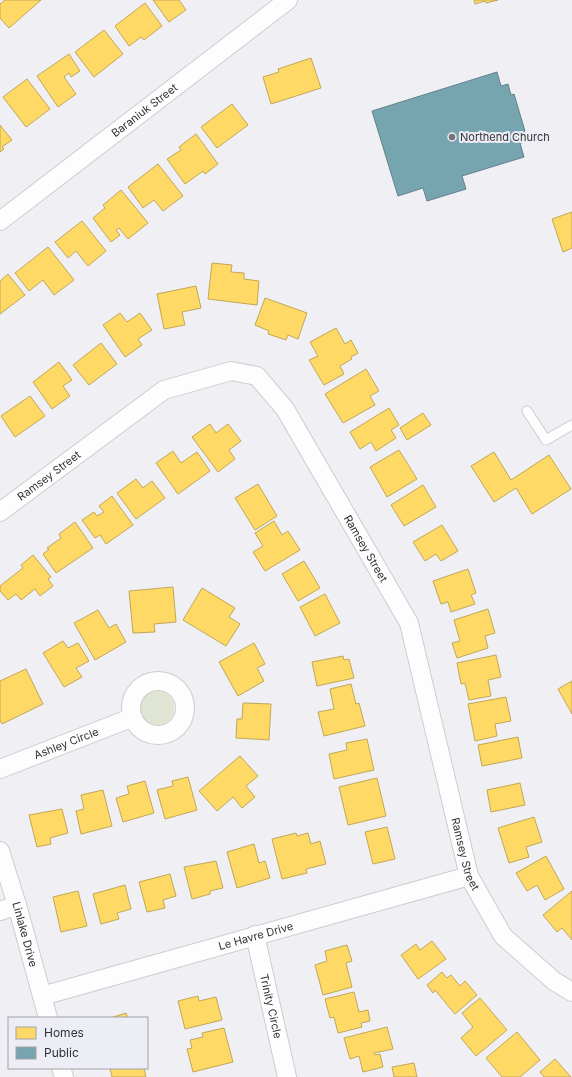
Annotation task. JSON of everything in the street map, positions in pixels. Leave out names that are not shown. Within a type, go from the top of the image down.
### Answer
[{"type":"street","name":"Baraniuk Street","points":[[0,220],[288,0]]},
{"type":"street","name":"Ramsey Street","points":[[0,512],[164,390],[230,371],[257,376],[285,409],[409,623],[469,876],[503,936],[554,981],[572,992]]},
{"type":"street","name":"Ashley Circle","points":[[0,769],[131,718]]},
{"type":"street","name":"Linlake Drive","points":[[0,850],[17,905],[48,1017]]},
{"type":"street","name":"Le Havre Drive","points":[[42,996],[469,876]]},
{"type":"street","points":[[0,911],[17,905]]},
{"type":"street","name":"Trinity Circle","points":[[255,935],[286,1077]]},
{"type":"lane","points":[[527,411],[546,440],[572,425]]},
{"type":"green space","points":[[154,691],[160,691],[169,696],[173,702],[173,714],[169,720],[160,725],[154,725],[145,720],[140,711],[140,705],[145,696]]},
{"type":"building: Homes","points":[[5,0],[41,0],[9,28],[0,18],[0,4]]},
{"type":"building: Homes","points":[[153,0],[179,0],[186,10],[169,22]]},
{"type":"building: Homes","points":[[474,0],[498,0],[486,3],[485,1],[475,4]]},
{"type":"building: Homes","points":[[145,3],[162,26],[144,40],[141,37],[129,46],[115,26]]},
{"type":"building: Homes","points":[[104,30],[123,54],[94,77],[75,52]]},
{"type":"building: Homes","points":[[69,54],[80,71],[71,77],[69,73],[64,77],[76,94],[58,107],[37,76]]},
{"type":"building: Homes","points":[[311,58],[321,88],[271,104],[263,77],[279,72],[278,69]]},
{"type":"building: Homes","points":[[27,79],[50,109],[26,127],[3,97]]},
{"type":"building: Homes","points":[[232,104],[248,125],[217,148],[201,127]]},
{"type":"building: Homes","points":[[0,125],[12,140],[2,147],[4,149],[0,152]]},
{"type":"building: Homes","points":[[196,134],[218,164],[205,174],[203,171],[185,184],[167,159],[181,150],[179,147]]},
{"type":"building: Homes","points":[[158,164],[183,196],[163,211],[154,200],[143,208],[128,187]]},
{"type":"building: Homes","points":[[121,190],[148,223],[128,239],[119,228],[116,230],[120,235],[111,242],[93,218],[105,208],[103,205]]},
{"type":"building: Homes","points":[[572,212],[572,248],[563,252],[552,219]]},
{"type":"building: Homes","points":[[82,221],[106,251],[88,266],[76,251],[68,258],[55,242]]},
{"type":"building: Homes","points":[[48,247],[74,280],[54,295],[43,280],[29,291],[15,273]]},
{"type":"building: Homes","points":[[212,263],[232,265],[231,272],[244,273],[244,279],[259,281],[257,305],[208,299]]},
{"type":"building: Homes","points":[[8,274],[25,295],[0,314],[0,281]]},
{"type":"building: Homes","points":[[196,286],[201,308],[182,312],[185,325],[164,329],[157,294]]},
{"type":"building: Homes","points":[[265,298],[307,313],[298,339],[288,335],[286,340],[268,334],[269,331],[255,325]]},
{"type":"building: Homes","points":[[120,313],[127,322],[140,313],[152,330],[138,339],[142,345],[125,357],[103,325]]},
{"type":"building: Homes","points":[[336,328],[345,344],[351,340],[358,353],[351,357],[352,359],[340,366],[344,374],[324,385],[309,360],[318,356],[310,342]]},
{"type":"building: Homes","points":[[101,343],[117,364],[89,385],[73,365]]},
{"type":"building: Homes","points":[[59,362],[72,380],[63,386],[70,396],[52,409],[33,382]]},
{"type":"building: Homes","points":[[366,369],[379,391],[370,396],[375,405],[343,423],[325,394]]},
{"type":"building: Homes","points":[[30,396],[45,416],[15,437],[1,416]]},
{"type":"building: Homes","points":[[389,408],[399,425],[391,430],[396,438],[376,451],[371,442],[360,449],[350,432]]},
{"type":"building: Homes","points":[[423,413],[431,425],[407,440],[400,428]]},
{"type":"building: Homes","points":[[210,424],[216,433],[228,424],[241,441],[229,450],[235,459],[218,472],[192,437]]},
{"type":"building: Homes","points":[[399,450],[417,479],[387,497],[370,467]]},
{"type":"building: Homes","points":[[173,451],[181,463],[197,452],[210,471],[178,494],[156,463]]},
{"type":"building: Homes","points":[[494,452],[511,480],[549,455],[571,489],[532,514],[516,488],[494,502],[471,466]]},
{"type":"building: Homes","points":[[136,479],[143,488],[152,481],[165,498],[136,519],[117,493]]},
{"type":"building: Homes","points":[[258,484],[277,516],[255,530],[235,498]]},
{"type":"building: Homes","points":[[423,485],[436,507],[404,526],[391,505]]},
{"type":"building: Homes","points":[[112,496],[133,525],[106,544],[100,535],[95,538],[82,520],[94,512],[97,516],[104,512],[99,506]]},
{"type":"building: Homes","points":[[274,521],[282,535],[288,531],[300,550],[265,571],[253,552],[263,546],[255,533]]},
{"type":"building: Homes","points":[[75,522],[93,548],[56,573],[43,554],[49,549],[47,548],[61,538],[59,534]]},
{"type":"building: Homes","points":[[442,525],[458,551],[441,561],[436,554],[425,561],[413,542]]},
{"type":"building: Homes","points":[[33,555],[51,577],[48,579],[53,586],[40,596],[35,589],[21,600],[16,594],[8,600],[0,591],[0,586],[23,568],[21,565]]},
{"type":"building: Homes","points":[[304,561],[320,588],[298,601],[282,574]]},
{"type":"building: Homes","points":[[468,569],[476,593],[471,595],[475,604],[451,612],[448,602],[441,604],[433,581]]},
{"type":"building: Homes","points":[[173,587],[176,622],[154,624],[155,632],[133,633],[129,591]]},
{"type":"building: Homes","points":[[202,588],[235,608],[229,617],[240,624],[226,646],[183,620]]},
{"type":"building: Homes","points":[[325,594],[340,623],[315,636],[300,607]]},
{"type":"building: Homes","points":[[488,609],[495,633],[485,636],[488,648],[457,658],[452,643],[460,641],[454,620]]},
{"type":"building: Homes","points":[[98,610],[109,628],[116,624],[126,642],[95,660],[74,623]]},
{"type":"building: Homes","points":[[63,641],[68,648],[78,643],[89,661],[76,668],[82,677],[64,687],[43,653]]},
{"type":"building: Homes","points":[[254,643],[265,664],[257,668],[264,681],[238,696],[219,662]]},
{"type":"building: Homes","points":[[496,655],[501,677],[488,680],[491,696],[469,700],[465,683],[461,684],[457,663]]},
{"type":"building: Homes","points":[[343,656],[344,660],[349,659],[354,678],[317,686],[312,662]]},
{"type":"building: Homes","points":[[26,669],[43,704],[2,724],[0,720],[0,681]]},
{"type":"building: Homes","points":[[572,681],[572,714],[558,689]]},
{"type":"building: Homes","points":[[351,684],[356,704],[359,703],[365,726],[324,736],[318,712],[334,709],[330,689]]},
{"type":"building: Homes","points":[[506,697],[511,721],[495,724],[497,736],[475,741],[468,704]]},
{"type":"building: Homes","points":[[243,703],[271,704],[269,740],[236,738],[237,719],[242,719]]},
{"type":"building: Homes","points":[[518,737],[522,758],[482,766],[478,745]]},
{"type":"building: Homes","points":[[367,739],[374,770],[334,779],[329,754],[347,750],[346,743]]},
{"type":"building: Homes","points":[[240,756],[258,776],[246,786],[255,797],[242,808],[233,797],[217,811],[199,791]]},
{"type":"building: Homes","points":[[188,777],[197,810],[165,819],[157,790],[173,786],[172,781]]},
{"type":"building: Homes","points":[[377,778],[386,816],[348,825],[339,787]]},
{"type":"building: Homes","points":[[145,781],[154,813],[123,822],[116,798],[129,794],[127,786]]},
{"type":"building: Homes","points":[[520,783],[525,805],[491,812],[487,790]]},
{"type":"building: Homes","points":[[103,790],[112,826],[81,834],[76,811],[84,809],[81,795]]},
{"type":"building: Homes","points":[[62,809],[68,833],[50,838],[51,844],[37,847],[29,815]]},
{"type":"building: Homes","points":[[534,817],[542,842],[526,847],[529,857],[509,863],[498,828]]},
{"type":"building: Homes","points":[[387,827],[395,859],[373,864],[365,832]]},
{"type":"building: Homes","points":[[296,833],[297,836],[308,833],[311,844],[320,841],[326,864],[306,869],[307,873],[282,879],[272,839]]},
{"type":"building: Homes","points":[[254,844],[259,863],[265,861],[270,878],[237,888],[227,852]]},
{"type":"building: Homes","points":[[546,856],[564,889],[545,900],[537,885],[527,891],[516,873]]},
{"type":"building: Homes","points":[[216,861],[223,888],[210,891],[210,894],[192,899],[184,867]]},
{"type":"building: Homes","points":[[170,874],[176,896],[163,900],[165,908],[147,912],[139,882]]},
{"type":"building: Homes","points":[[125,885],[131,909],[117,913],[119,919],[101,924],[93,894]]},
{"type":"building: Homes","points":[[78,891],[87,926],[61,932],[53,897]]},
{"type":"building: Homes","points":[[572,891],[572,940],[562,928],[557,932],[543,915]]},
{"type":"building: Homes","points":[[432,941],[446,959],[418,979],[401,955],[416,944],[420,950]]},
{"type":"building: Homes","points":[[347,945],[352,961],[346,963],[352,987],[323,995],[315,965],[327,961],[325,951]]},
{"type":"building: Homes","points":[[442,972],[447,978],[451,975],[460,986],[465,981],[477,995],[455,1014],[435,990],[433,993],[427,985]]},
{"type":"building: Homes","points":[[354,992],[359,1012],[368,1010],[370,1021],[361,1023],[362,1027],[338,1033],[334,1017],[330,1018],[325,999]]},
{"type":"building: Homes","points":[[198,996],[199,1001],[216,997],[222,1020],[185,1029],[178,1001]]},
{"type":"building: Homes","points":[[480,998],[507,1030],[476,1056],[461,1038],[473,1027],[462,1013]]},
{"type":"building: Homes","points":[[126,1013],[128,1017],[113,1017]]},
{"type":"building: Homes","points":[[387,1027],[393,1049],[374,1053],[375,1055],[380,1054],[383,1067],[363,1072],[359,1056],[350,1059],[344,1038]]},
{"type":"building: Homes","points":[[224,1028],[233,1062],[193,1072],[187,1049],[192,1048],[190,1040],[203,1037],[202,1033]]},
{"type":"building: Homes","points":[[517,1032],[540,1060],[520,1077],[502,1077],[486,1058]]},
{"type":"building: Homes","points":[[555,1059],[571,1077],[544,1077],[540,1072]]},
{"type":"building: Homes","points":[[414,1063],[417,1077],[394,1077],[392,1067]]},
{"type":"building: Homes","points":[[110,1069],[144,1069],[146,1077],[112,1077]]},
{"type":"building: Public","name":"Northend Church","points":[[497,72],[501,86],[508,84],[511,95],[514,94],[525,131],[523,132],[526,142],[520,143],[524,157],[462,176],[466,189],[427,201],[423,188],[398,196],[372,111]]},
{"type":"place","name":"Northend Church","points":[[452,137]]}]
